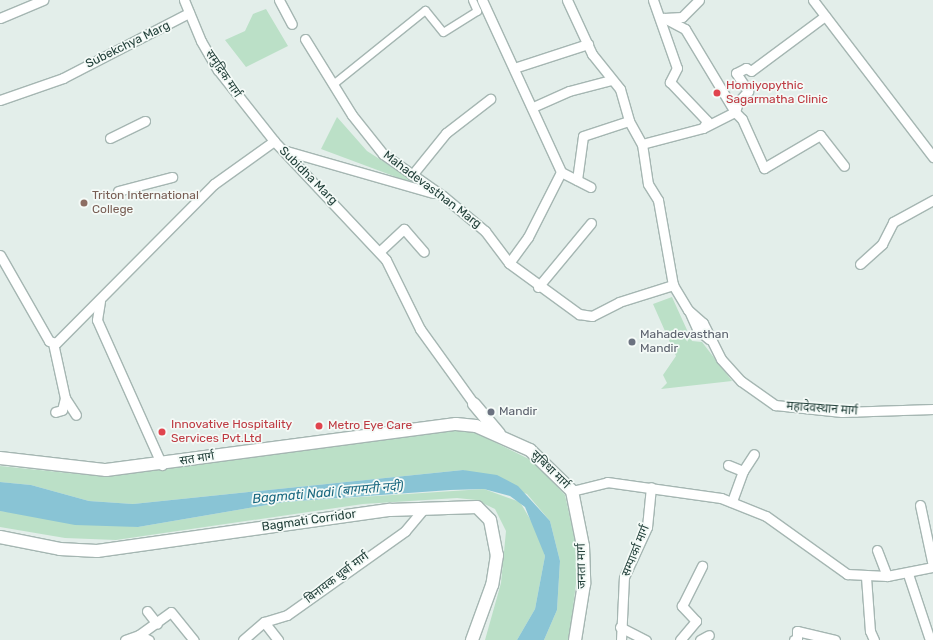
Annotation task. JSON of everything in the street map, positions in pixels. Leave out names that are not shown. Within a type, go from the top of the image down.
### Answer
[{"type":"main road","points":[[474,404],[499,434]]},
{"type":"main road","name":"सत मार्ग","points":[[0,458],[106,470],[162,465],[267,447],[441,426],[476,426]]},
{"type":"main road","name":"सुबिधा मार्ग","points":[[476,426],[499,434],[530,450],[572,491]]},
{"type":"main road","name":"जनता मार्ग","points":[[572,491],[583,546],[584,576],[575,640]]},
{"type":"main road","name":"Bagmati Corridor","points":[[0,537],[60,548],[97,551],[425,507],[477,507],[485,512],[493,526],[497,546],[495,574],[472,640]]},
{"type":"street","points":[[0,18],[43,0]]},
{"type":"street","name":"समुद्रिक मार्ग","points":[[184,0],[218,70],[274,141]]},
{"type":"street","points":[[279,0],[292,24]]},
{"type":"street","points":[[333,84],[425,10],[443,32],[477,11],[472,0]]},
{"type":"street","points":[[482,0],[533,107],[561,172],[590,187]]},
{"type":"street","points":[[567,0],[588,44],[611,80],[620,89],[629,121],[642,144],[648,184],[658,200],[673,285]]},
{"type":"street","points":[[653,0],[677,68],[670,82],[706,121],[703,128]]},
{"type":"street","points":[[660,17],[682,17],[699,0]]},
{"type":"street","points":[[813,0],[933,157]]},
{"type":"street","name":"Subekchya Marg","points":[[0,100],[63,78],[189,13]]},
{"type":"street","points":[[642,144],[703,128],[735,112],[738,102],[748,92],[736,73],[746,68],[752,71],[825,16]]},
{"type":"street","points":[[660,17],[685,29],[735,112],[742,119],[764,168],[820,135],[844,166]]},
{"type":"street","name":"Mahadevasthan Marg","points":[[305,39],[370,140],[412,175],[443,196],[485,231],[509,263],[538,287],[579,314],[592,316],[619,302],[673,285]]},
{"type":"street","points":[[514,68],[588,44]]},
{"type":"street","points":[[533,107],[569,91],[611,80]]},
{"type":"street","points":[[412,175],[446,133],[490,100]]},
{"type":"street","points":[[110,138],[145,121]]},
{"type":"street","points":[[577,180],[583,136],[629,121]]},
{"type":"street","name":"Subidha Marg","points":[[53,343],[68,334],[160,235],[214,184],[274,141],[379,252],[420,329],[474,404]]},
{"type":"street","points":[[283,150],[443,196]]},
{"type":"street","points":[[509,263],[528,237],[561,172]]},
{"type":"street","points":[[118,190],[172,177]]},
{"type":"street","points":[[860,264],[882,244],[893,222],[933,200]]},
{"type":"street","points":[[538,287],[591,222]]},
{"type":"street","points":[[379,252],[404,229],[424,252]]},
{"type":"street","points":[[1,258],[49,341],[53,343],[65,398],[76,415]]},
{"type":"street","name":"महादेवस्थान मार्ग","points":[[673,285],[688,310],[703,323],[714,346],[741,381],[775,405],[842,412],[933,409]]},
{"type":"street","points":[[100,301],[97,320],[162,465]]},
{"type":"street","points":[[55,412],[62,410],[65,398]]},
{"type":"street","points":[[732,502],[743,471],[754,454]]},
{"type":"street","points":[[728,465],[743,471]]},
{"type":"street","name":"सुबिधा मार्ग","points":[[572,491],[608,482],[652,487],[732,502],[766,516],[847,574],[866,577],[887,576],[908,574],[933,567]]},
{"type":"street","name":"सम्पार्का मार्ग","points":[[621,640],[620,627],[624,577],[647,527],[652,487]]},
{"type":"street","points":[[920,505],[933,567]]},
{"type":"street","name":"बिनायक धुर्बा मार्ग","points":[[243,640],[264,622],[287,615],[405,531],[425,507]]},
{"type":"street","points":[[877,550],[887,576]]},
{"type":"street","points":[[680,640],[696,621],[682,606],[702,566]]},
{"type":"street","points":[[908,574],[930,640]]},
{"type":"street","points":[[866,577],[870,631],[874,640]]},
{"type":"street","points":[[147,610],[157,624]]},
{"type":"street","points":[[125,640],[157,624],[170,612],[194,640]]},
{"type":"street","points":[[264,622],[278,640]]},
{"type":"street","points":[[620,627],[646,640]]},
{"type":"street","points":[[794,640],[797,640],[797,631],[835,640]]},
{"type":"street","points":[[139,634],[149,640]]},
{"type":"street","points":[[700,640],[709,635]]},
{"type":"green space","points":[[266,9],[288,46],[246,67],[225,40],[245,31],[253,14]]},
{"type":"green space","points":[[337,117],[367,151],[423,187],[321,149]]},
{"type":"green space","points":[[672,297],[692,341],[702,342],[732,381],[661,389],[667,383],[663,375],[676,356],[653,304]]},
{"type":"green space","points":[[459,430],[474,432],[533,461],[565,495],[579,559],[569,640],[544,640],[557,610],[560,561],[550,521],[527,494],[463,470],[133,504],[89,501],[31,485],[0,482],[0,466],[88,475],[117,475]]},
{"type":"green space","points":[[484,489],[520,502],[537,531],[545,556],[535,609],[517,640],[485,640],[501,583],[506,531],[495,509],[476,500],[457,498],[363,504],[116,540],[65,538],[0,527],[0,511],[138,527],[284,502]]},
{"type":"water","name":"Bagmati Nadi (बागमती नदी)","points":[[463,470],[497,475],[518,486],[550,521],[560,561],[557,610],[544,640],[517,640],[535,609],[545,556],[525,507],[510,496],[484,489],[450,490],[284,502],[138,527],[75,525],[0,511],[0,482],[31,485],[89,501],[133,504]]},
{"type":"place","name":"Homiyopythic Sagarmatha Clinic","points":[[717,93]]},
{"type":"place","name":"Triton International College","points":[[84,203]]},
{"type":"place","name":"Mahadevasthan Mandir","points":[[632,342]]},
{"type":"place","name":"Mandir","points":[[491,412]]},
{"type":"place","name":"Metro Eye Care","points":[[319,426]]},
{"type":"place","name":"Innovative Hospitality Services Pvt.Ltd","points":[[162,432]]}]
